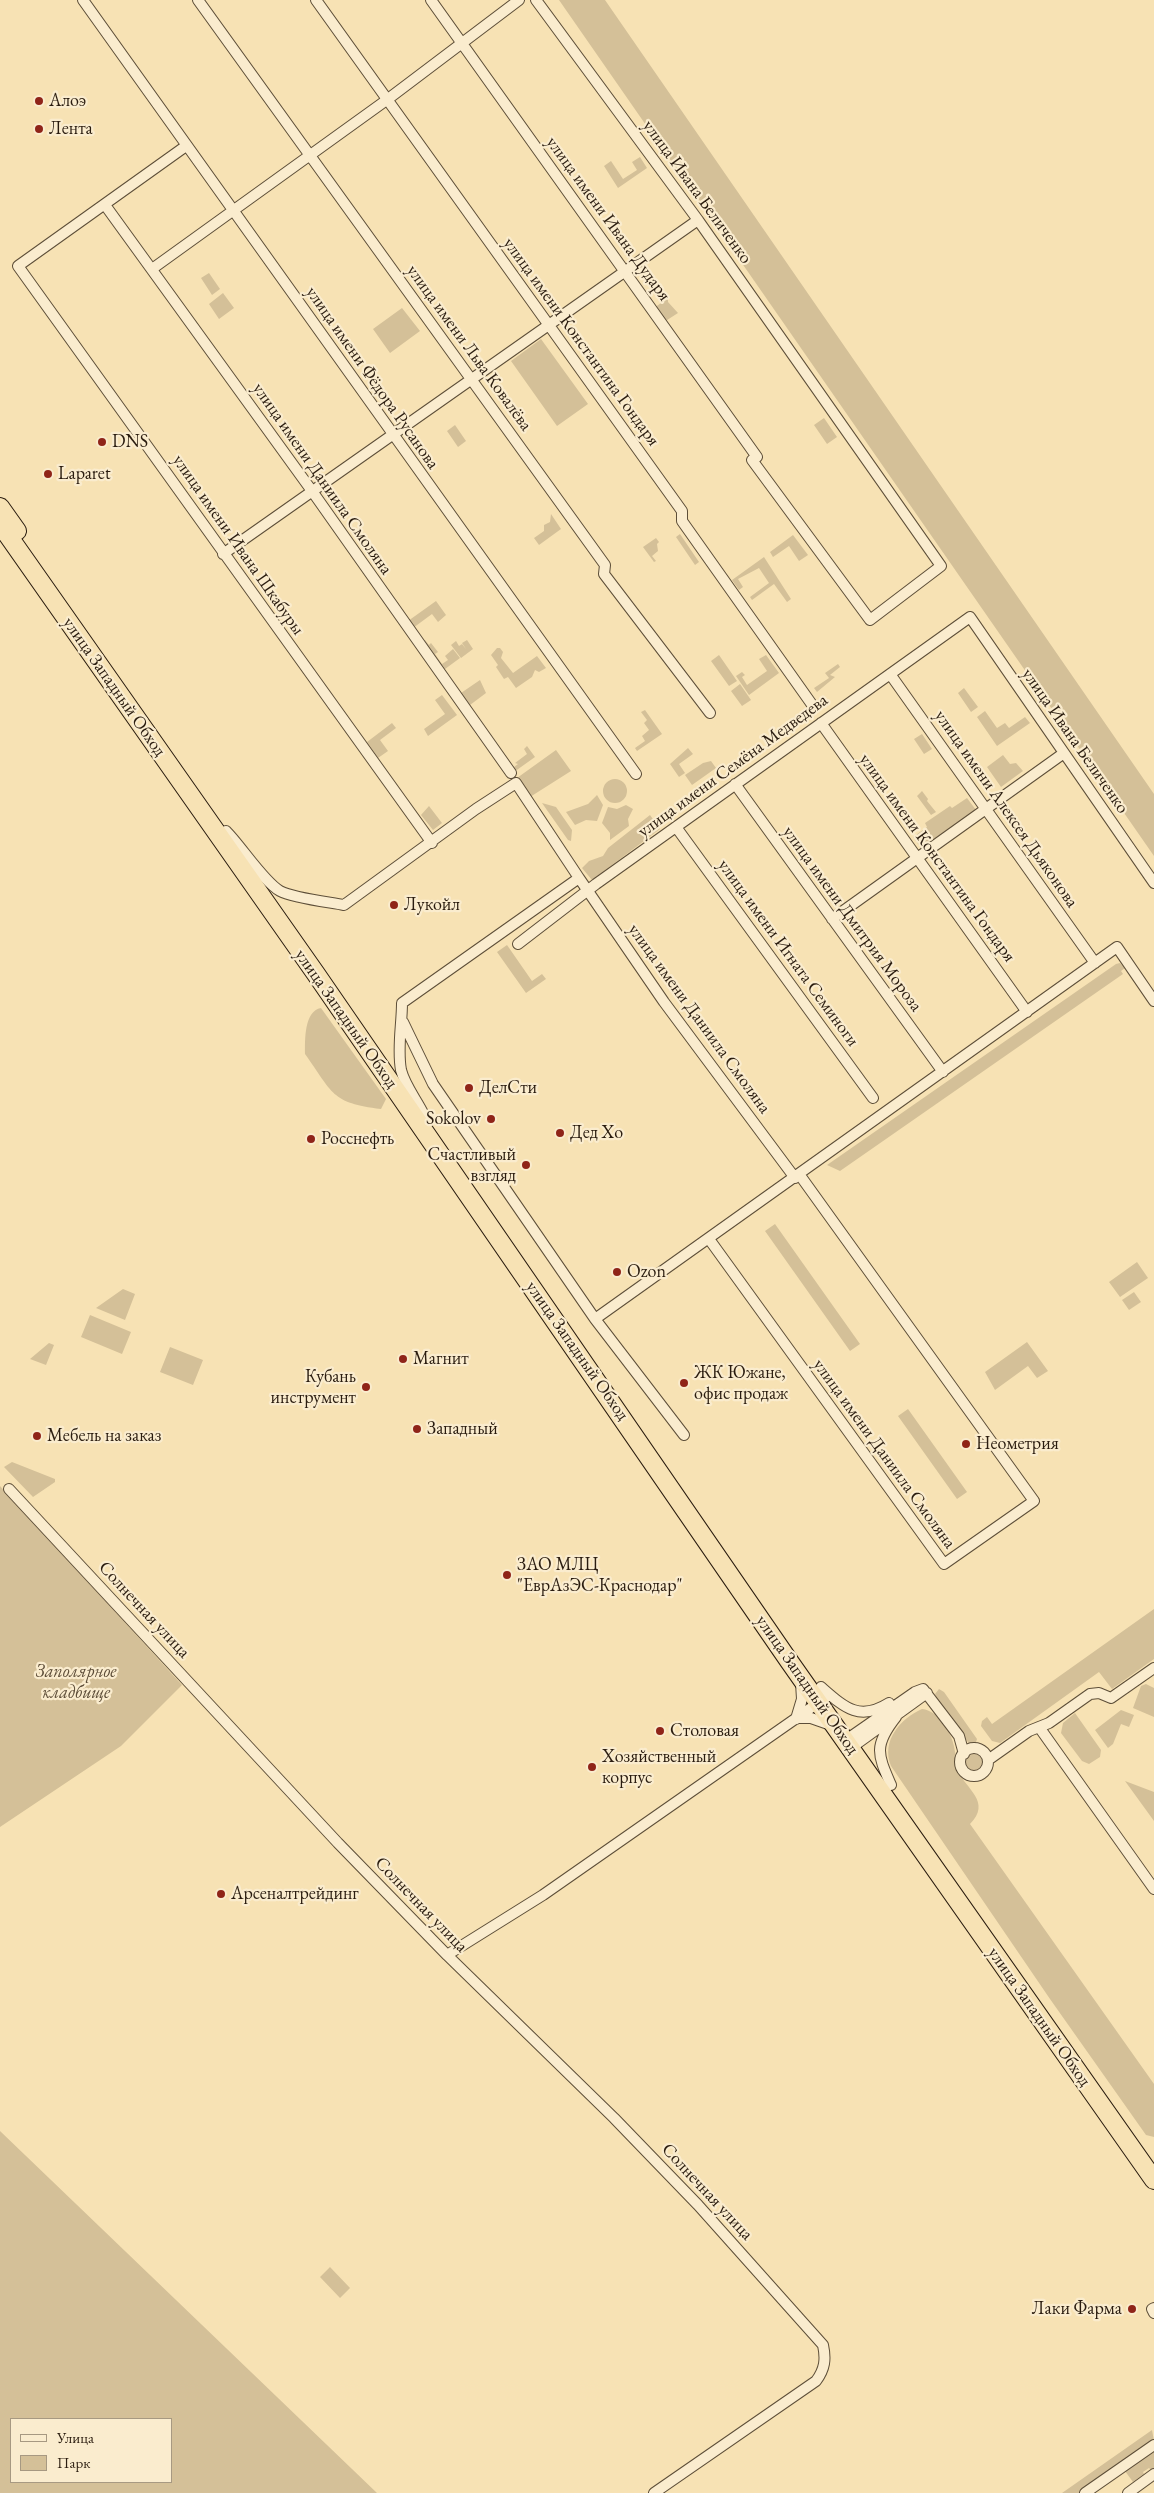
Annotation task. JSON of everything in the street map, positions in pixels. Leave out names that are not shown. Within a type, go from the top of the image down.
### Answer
[{"type":"highway","name":"улица Западный Обход","points":[[0,507],[537,1274],[850,1738],[1154,2180]]},
{"type":"highway","name":"улица Западный Обход","points":[[0,524],[316,974],[799,1674],[822,1695]]},
{"type":"highway","name":"улица Западный Обход","points":[[850,1738],[891,1784],[1154,2162]]},
{"type":"street","name":"улица имени Фёдора Русанова","points":[[83,0],[636,774]]},
{"type":"street","name":"улица имени Льва Ковалёва","points":[[198,0],[605,565],[604,574],[710,713]]},
{"type":"street","name":"улица имени Константина Гондаря","points":[[316,0],[548,326],[682,510],[682,521],[812,706]]},
{"type":"street","name":"улица имени Ивана Дударя","points":[[431,0],[626,271],[754,459]]},
{"type":"street","points":[[152,269],[388,99],[519,0]]},
{"type":"street","name":"улица Ивана Беличенко","points":[[536,0],[698,220],[940,566],[870,620],[754,459]]},
{"type":"street","points":[[105,204],[186,146]]},
{"type":"street","name":"улица имени Ивана Шкабуры","points":[[105,204],[18,266],[432,843]]},
{"type":"street","name":"улица имени Даниила Смоляна","points":[[105,204],[312,491],[511,773]]},
{"type":"street","points":[[224,554],[698,220]]},
{"type":"street","name":"улица Ивана Беличенко","points":[[970,617],[1154,883]]},
{"type":"street","name":"улица имени Семёна Медведева","points":[[518,944],[588,890],[970,617]]},
{"type":"street","name":"улица имени Алексея Дьяконова","points":[[890,674],[1095,963]]},
{"type":"street","name":"улица имени Константина Гондаря","points":[[821,723],[1028,1012]]},
{"type":"street","points":[[832,918],[1064,753]]},
{"type":"street","name":"улица имени Даниила Смоляна","points":[[432,843],[476,809],[516,783],[588,890],[590,896],[664,1002],[797,1176],[1034,1501],[944,1564],[709,1239]]},
{"type":"street","name":"улица имени Дмитрия Мороза","points":[[736,784],[943,1072]]},
{"type":"street","name":"улица имени Игната Семиноги","points":[[676,827],[873,1098]]},
{"type":"street","points":[[226,831],[241,846],[256,867],[280,891],[344,905],[432,843]]},
{"type":"street","points":[[424,1115],[417,1098],[406,1084],[401,1069],[402,1003],[579,878]]},
{"type":"street","points":[[595,1319],[1117,948],[1154,1001]]},
{"type":"street","points":[[402,1021],[433,1084],[595,1319],[684,1435]]},
{"type":"street","name":"Солнечная улица","points":[[9,1489],[338,1842],[447,1955],[614,2118],[698,2205],[817,2336],[823,2345],[825,2364],[822,2373],[816,2381],[654,2493]]},
{"type":"street","points":[[447,1955],[543,1895],[796,1718],[822,1695],[841,1705],[862,1712],[873,1712],[904,1694],[923,1690],[959,1736],[964,1754],[961,1766],[969,1775],[983,1773],[988,1760],[1028,1731],[1049,1723],[1090,1694],[1100,1693],[1111,1698],[1154,1668]]},
{"type":"street","points":[[796,1718],[803,1692],[799,1674]]},
{"type":"street","points":[[850,1738],[915,1692]]},
{"type":"street","points":[[850,1738],[898,1714],[927,1693]]},
{"type":"street","points":[[891,1784],[879,1756],[884,1734],[898,1714]]},
{"type":"street","points":[[796,1718],[820,1720],[850,1738]]},
{"type":"street","points":[[1039,1727],[1154,1889]]},
{"type":"street","points":[[964,1754],[971,1749],[980,1750],[988,1760]]},
{"type":"street","points":[[1154,2308],[1152,2309],[1154,2313]]},
{"type":"street","points":[[1085,2493],[1154,2445]]},
{"type":"street","points":[[1128,2493],[1154,2474]]},
{"type":"green space","points":[[559,0],[605,0],[1154,794],[1154,856]]},
{"type":"green space","points":[[640,157],[647,168],[618,188],[604,166],[611,161],[623,179],[637,170],[632,162]]},
{"type":"green space","points":[[209,273],[220,289],[212,295],[201,278]]},
{"type":"green space","points":[[223,293],[234,308],[219,319],[209,304]]},
{"type":"green space","points":[[668,298],[668,302],[678,313],[664,322],[654,308]]},
{"type":"green space","points":[[402,308],[420,331],[390,353],[373,329]]},
{"type":"green space","points":[[541,339],[588,404],[557,426],[511,361]]},
{"type":"green space","points":[[824,418],[837,437],[827,444],[814,425]]},
{"type":"green space","points":[[455,425],[466,441],[458,447],[447,431]]},
{"type":"green space","points":[[551,514],[561,529],[539,545],[534,538],[544,531],[544,525],[550,522]]},
{"type":"green space","points":[[680,534],[699,562],[695,565],[676,537]]},
{"type":"green space","points":[[793,535],[808,555],[799,561],[789,546],[773,557],[770,552]]},
{"type":"green space","points":[[656,538],[659,542],[657,544],[658,551],[652,556],[656,561],[654,562],[643,547]]},
{"type":"green space","points":[[764,557],[791,599],[787,602],[774,584],[752,600],[750,597],[769,583],[759,568],[738,579],[743,587],[739,590],[732,580]]},
{"type":"green space","points":[[436,601],[446,615],[438,622],[432,614],[413,628],[408,621]]},
{"type":"green space","points":[[425,640],[429,645],[431,643],[438,652],[435,654],[442,664],[448,660],[445,656],[453,649],[460,658],[441,672],[423,641]]},
{"type":"green space","points":[[467,640],[473,649],[461,658],[451,645],[456,641],[459,646],[462,644],[466,649],[462,643]]},
{"type":"green space","points":[[497,648],[500,648],[503,652],[501,658],[513,673],[537,656],[546,668],[539,672],[535,670],[532,677],[516,688],[508,677],[504,679],[496,667],[498,665],[491,655]]},
{"type":"green space","points":[[719,655],[737,681],[729,686],[711,661]]},
{"type":"green space","points":[[766,655],[779,673],[749,695],[736,676],[742,672],[745,675],[742,677],[747,685],[767,671],[759,659]]},
{"type":"green space","points":[[838,664],[840,667],[830,675],[835,677],[817,692],[814,688],[829,678],[825,673]]},
{"type":"green space","points":[[480,680],[486,693],[470,705],[461,693]]},
{"type":"green space","points":[[740,684],[751,700],[742,706],[731,691]]},
{"type":"green space","points":[[964,688],[978,707],[971,712],[958,693]]},
{"type":"green space","points":[[442,695],[457,715],[428,736],[424,729],[445,714],[435,700]]},
{"type":"green space","points":[[645,710],[662,734],[637,751],[635,748],[645,741],[642,736],[649,730],[644,723],[647,720],[641,712]]},
{"type":"green space","points":[[985,711],[997,728],[1005,723],[1009,728],[1025,717],[1030,723],[997,746],[977,717]]},
{"type":"green space","points":[[392,723],[396,728],[380,740],[388,751],[378,758],[367,742]]},
{"type":"green space","points":[[922,734],[932,749],[924,754],[914,739]]},
{"type":"green space","points":[[527,746],[535,757],[514,772],[514,767],[518,764],[515,763],[527,754],[524,749]]},
{"type":"green space","points":[[688,748],[693,754],[679,764],[685,773],[679,777],[670,764]]},
{"type":"green space","points":[[556,750],[571,771],[530,797],[517,778]]},
{"type":"green space","points":[[1003,755],[1010,764],[1016,763],[1023,771],[1001,787],[987,767]]},
{"type":"green space","points":[[711,761],[716,768],[692,785],[685,775],[703,763]]},
{"type":"green space","points":[[615,779],[620,780],[626,786],[626,796],[620,802],[615,803],[610,802],[604,796],[603,791],[604,786],[610,780]]},
{"type":"green space","points":[[922,791],[936,812],[931,815],[917,796]]},
{"type":"green space","points":[[597,795],[603,805],[597,821],[586,820],[575,825],[566,812],[588,804]]},
{"type":"green space","points":[[967,798],[976,810],[921,848],[913,837],[927,827],[925,823],[950,806],[952,808]]},
{"type":"green space","points":[[542,803],[556,807],[572,830],[571,841],[568,840]]},
{"type":"green space","points":[[626,805],[633,809],[628,819],[629,826],[610,840],[610,833],[602,823],[608,807],[617,809]]},
{"type":"green space","points":[[429,806],[442,823],[433,830],[421,815]]},
{"type":"green space","points":[[650,815],[660,829],[592,880],[582,868],[589,861],[603,856],[608,848]]},
{"type":"green space","points":[[507,945],[532,981],[542,974],[546,979],[526,993],[497,952]]},
{"type":"green space","points":[[1120,963],[1125,968],[1121,971],[1123,974],[840,1171],[827,1165],[1116,964]]},
{"type":"green space","points":[[321,1008],[386,1099],[381,1109],[352,1103],[335,1094],[305,1054],[308,1020],[315,1010]]},
{"type":"green space","points":[[775,1224],[860,1344],[850,1351],[765,1231]]},
{"type":"green space","points":[[1137,1262],[1148,1278],[1120,1297],[1109,1282]]},
{"type":"green space","points":[[123,1289],[135,1294],[125,1320],[96,1308]]},
{"type":"green space","points":[[1134,1292],[1141,1302],[1129,1310],[1122,1300]]},
{"type":"green space","points":[[90,1315],[131,1332],[122,1354],[81,1337]]},
{"type":"green space","points":[[1027,1342],[1048,1371],[1037,1378],[1028,1366],[995,1390],[985,1372]]},
{"type":"green space","points":[[49,1343],[54,1345],[46,1365],[30,1359]]},
{"type":"green space","points":[[170,1347],[203,1360],[193,1385],[160,1372]]},
{"type":"green space","points":[[908,1409],[967,1492],[957,1499],[898,1416]]},
{"type":"green space","points":[[12,1462],[55,1479],[55,1482],[33,1497],[4,1467]]},
{"type":"green space","name":"Заполярное кладбище","points":[[0,1486],[182,1685],[121,1746],[0,1827]]},
{"type":"green space","points":[[1154,1609],[1154,1659],[1112,1689],[1099,1672],[1000,1743],[992,1741],[981,1726],[982,1721],[987,1717],[992,1724]]},
{"type":"green space","points":[[1146,1684],[1154,1688],[1154,1717],[1133,1708],[1141,1686]]},
{"type":"green space","points":[[939,1689],[944,1692],[977,1739],[975,1745],[970,1745],[936,1698],[935,1694]]},
{"type":"green space","points":[[922,1709],[929,1711],[940,1719],[952,1738],[957,1769],[978,1802],[979,1809],[970,1824],[1154,2084],[1154,2137],[1146,2135],[1050,1999],[891,1766],[889,1748],[894,1732],[906,1719]]},
{"type":"green space","points":[[1121,1710],[1134,1715],[1129,1727],[1121,1724],[1113,1744],[1108,1748],[1095,1730]]},
{"type":"green space","points":[[1075,1713],[1101,1750],[1100,1757],[1089,1764],[1082,1761],[1061,1733],[1063,1723]]},
{"type":"green space","points":[[974,1753],[980,1756],[983,1762],[980,1768],[974,1771],[968,1768],[965,1762],[968,1756]]},
{"type":"green space","points":[[1125,1781],[1154,1792],[1154,1821]]},
{"type":"green space","points":[[0,2131],[377,2493],[0,2493]]},
{"type":"green space","points":[[330,2267],[350,2288],[340,2298],[320,2277]]},
{"type":"green space","points":[[1152,2430],[1154,2441],[1081,2493],[1062,2493]]},
{"type":"green space","points":[[1154,2451],[1154,2468],[1151,2470],[1149,2468],[1143,2472],[1144,2474],[1133,2482],[1125,2471]]},
{"type":"place","name":"Алоэ","points":[[39,101]]},
{"type":"place","name":"Лента","points":[[39,129]]},
{"type":"place","name":"DNS","points":[[102,442]]},
{"type":"place","name":"Laparet","points":[[48,474]]},
{"type":"place","name":"Лукойл","points":[[394,905]]},
{"type":"place","name":"ДелСти","points":[[469,1088]]},
{"type":"place","name":"Sokolov","points":[[491,1119]]},
{"type":"place","name":"Дед Хо","points":[[560,1133]]},
{"type":"place","name":"Росснефть","points":[[311,1139]]},
{"type":"place","name":"Счастливый взгляд","points":[[526,1165]]},
{"type":"place","name":"Ozon","points":[[617,1272]]},
{"type":"place","name":"Магнит","points":[[403,1359]]},
{"type":"place","name":"ЖК Южане, офис продаж","points":[[684,1383]]},
{"type":"place","name":"Кубань инструмент","points":[[366,1387]]},
{"type":"place","name":"Западный","points":[[417,1429]]},
{"type":"place","name":"Мебель на заказ","points":[[37,1436]]},
{"type":"place","name":"Неометрия","points":[[966,1444]]},
{"type":"place","name":"ЗАО МЛЦ \"ЕврАзЭС-Краснодар\"","points":[[507,1575]]},
{"type":"place","name":"Столовая","points":[[660,1731]]},
{"type":"place","name":"Хозяйственный корпус","points":[[592,1767]]},
{"type":"place","name":"Арсеналтрейдинг","points":[[221,1894]]},
{"type":"place","name":"Лаки Фарма","points":[[1132,2309]]}]
